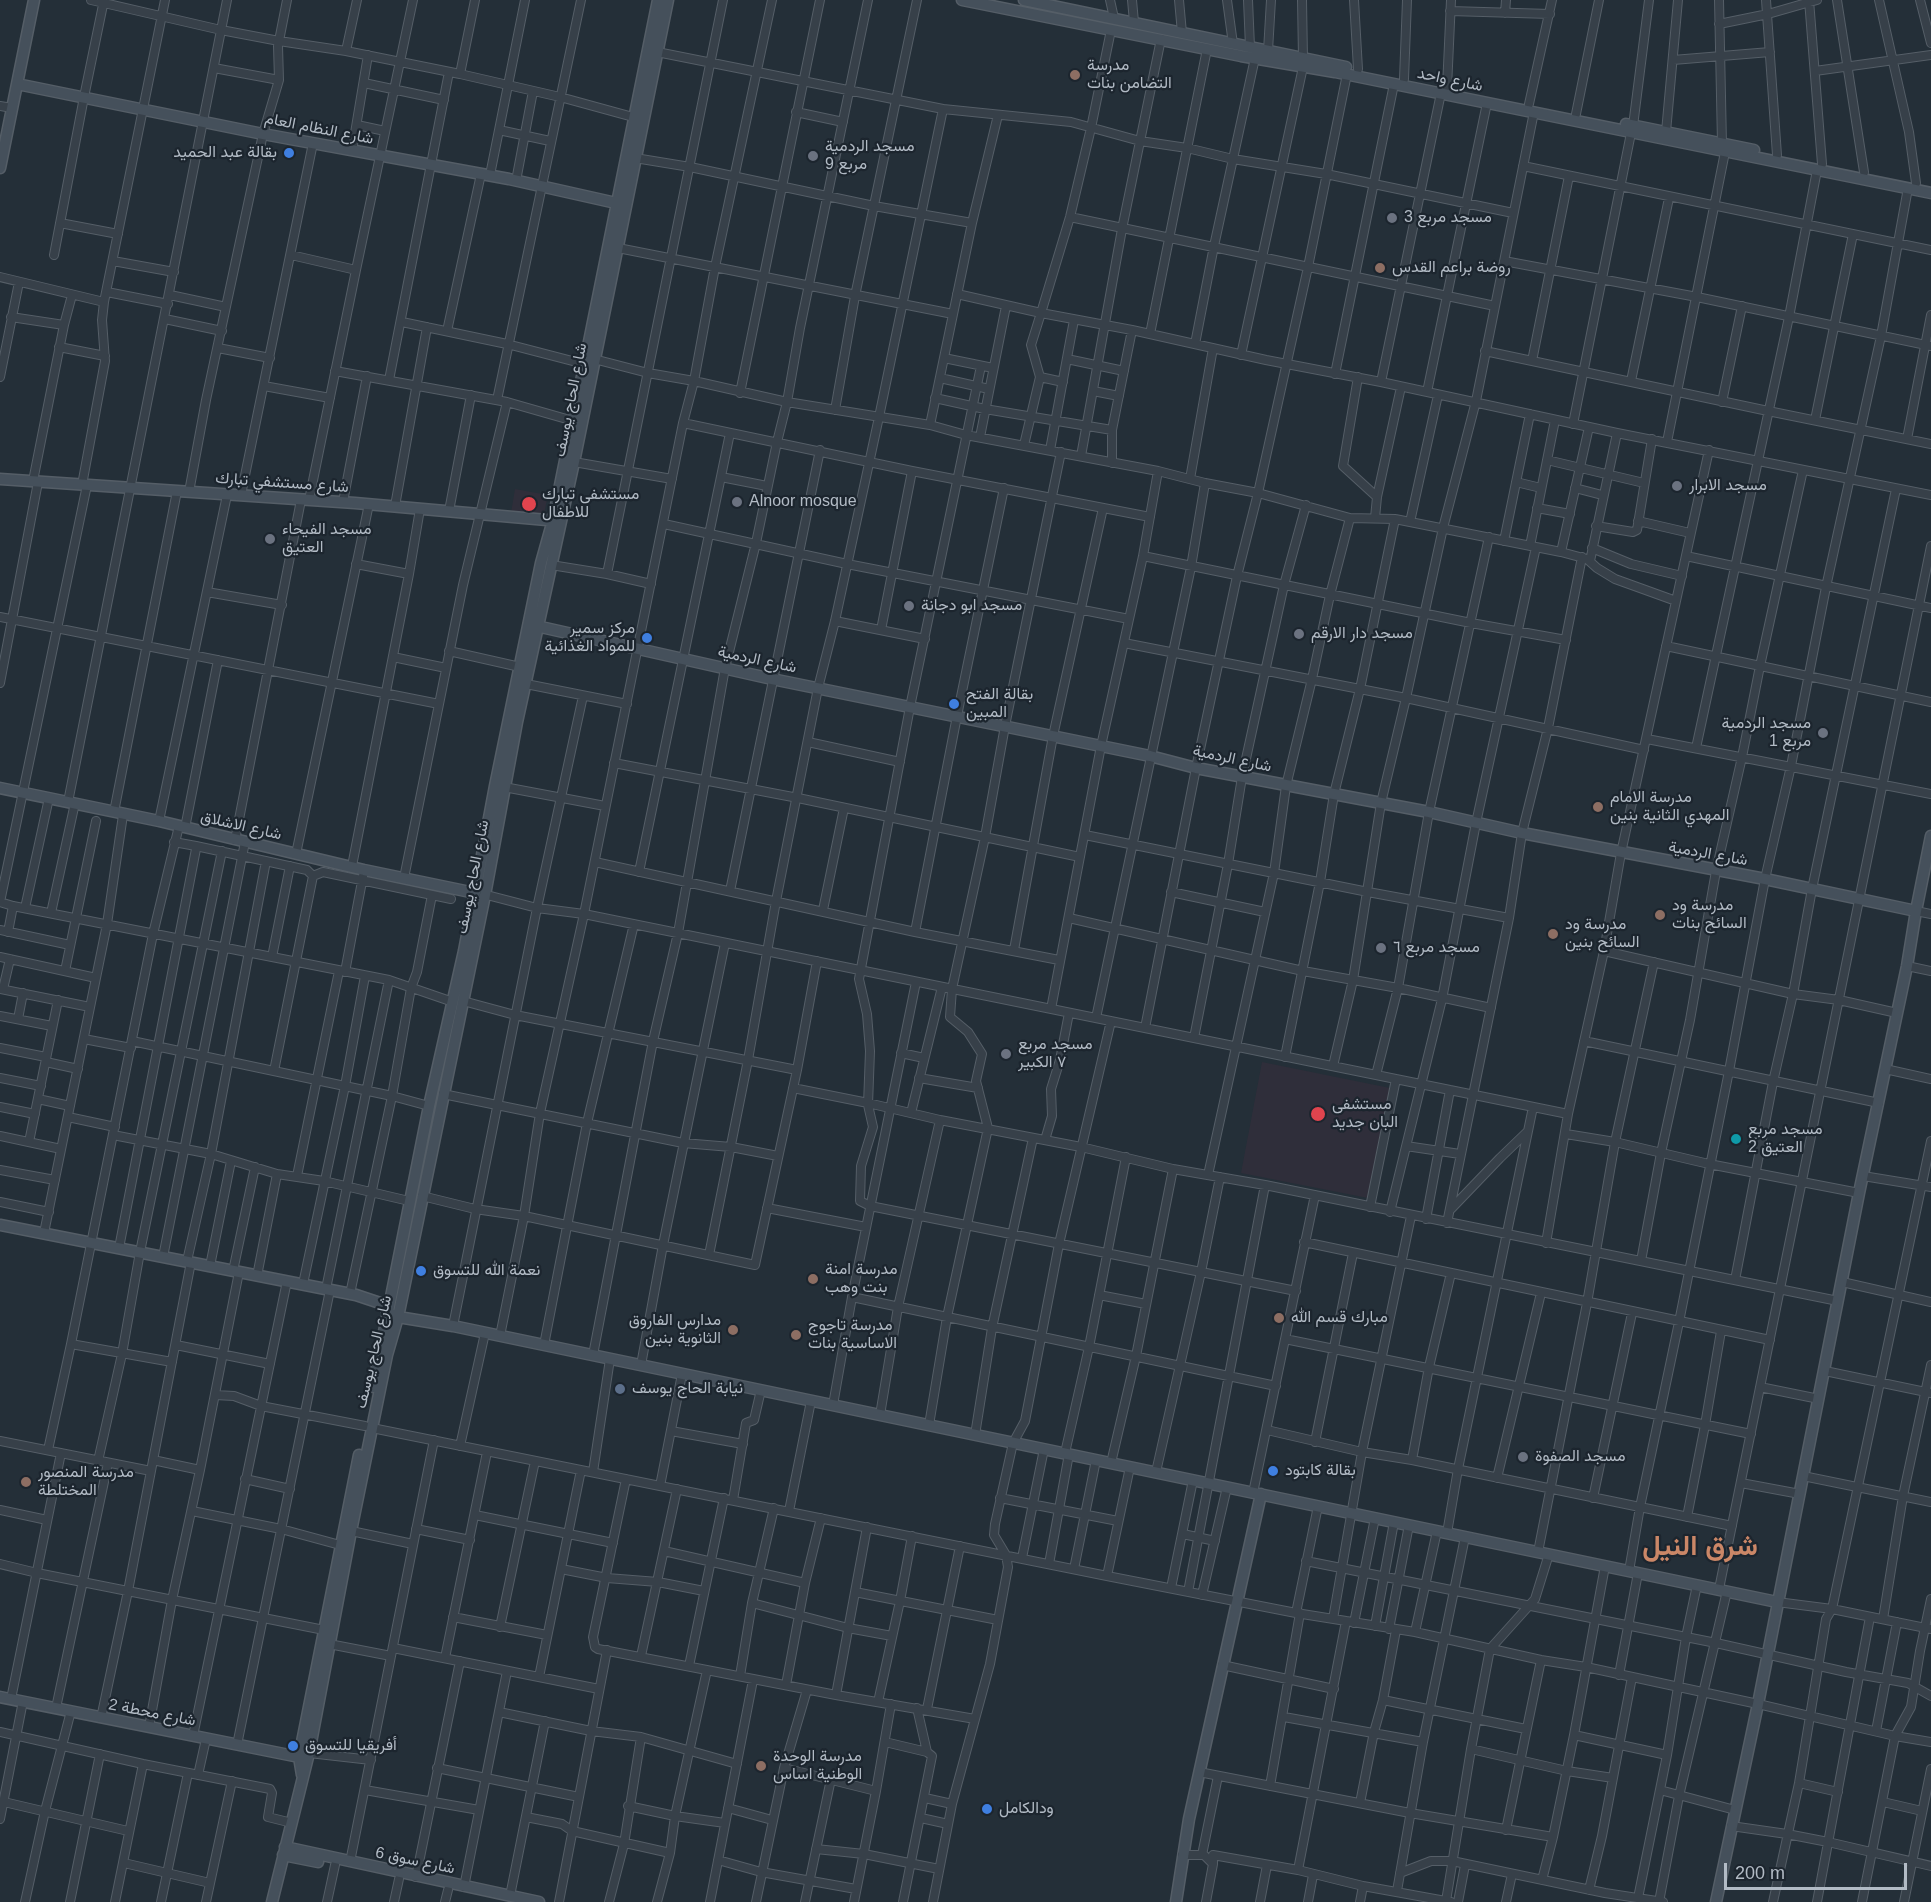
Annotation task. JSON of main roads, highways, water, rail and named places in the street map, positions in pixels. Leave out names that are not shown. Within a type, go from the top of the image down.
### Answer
[{"type":"place","name":"مدرسة التضامن بنات","points":[[1075,75]]},
{"type":"place","name":"بقالة عبد الحميد","points":[[289,153]]},
{"type":"place","name":"مسجد الردمية مربع 9","points":[[813,156]]},
{"type":"place","name":"مسجد مربع 3","points":[[1392,218]]},
{"type":"place","name":"روضة براعم القدس","points":[[1380,268]]},
{"type":"place","name":"مسجد الابرار","points":[[1677,486]]},
{"type":"place","name":"Alnoor mosque","points":[[737,502]]},
{"type":"place","name":"مستشفى تبارك للاطفال","points":[[529,504]]},
{"type":"place","name":"مسجد الفيحاء العتيق","points":[[270,539]]},
{"type":"place","name":"مسجد ابو دجانة","points":[[909,606]]},
{"type":"place","name":"مسجد دار الارقم","points":[[1299,634]]},
{"type":"place","name":"مركز سمير للمواد الغذائية","points":[[647,638]]},
{"type":"place","name":"بقالة الفتح المبين","points":[[954,704]]},
{"type":"place","name":"مسجد الردمية مربع 1","points":[[1823,733]]},
{"type":"place","name":"مدرسة الامام المهدي الثانية بنين","points":[[1598,807]]},
{"type":"place","name":"مدرسة ود السائح بنات","points":[[1660,915]]},
{"type":"place","name":"مدرسة ود السائح بنين","points":[[1553,934]]},
{"type":"place","name":"مسجد مربع ٦","points":[[1381,948]]},
{"type":"place","name":"مسجد مربع ٧ الكبير","points":[[1006,1054]]},
{"type":"place","name":"مستشفى البان جديد","points":[[1318,1114]]},
{"type":"place","name":"مسجد مربع 2 العتيق","points":[[1736,1139]]},
{"type":"place","name":"نعمة الله للتسوق","points":[[421,1271]]},
{"type":"place","name":"مدرسة امنة بنت وهب","points":[[813,1279]]},
{"type":"place","name":"مبارك قسم الله","points":[[1279,1318]]},
{"type":"place","name":"مدارس الفاروق الثانوية بنين","points":[[733,1330]]},
{"type":"place","name":"مدرسة تاجوج الاساسية بنات","points":[[796,1335]]},
{"type":"place","name":"نيابة الحاج يوسف","points":[[620,1389]]},
{"type":"place","name":"مسجد الصفوة","points":[[1523,1457]]},
{"type":"place","name":"بقالة كابتود","points":[[1273,1471]]},
{"type":"place","name":"مدرسة المنصور المختلطة","points":[[26,1482]]},
{"type":"place","name":"أفريقيا للتسوق","points":[[293,1746]]},
{"type":"place","name":"مدرسة الوحدة الوطنية اساس","points":[[761,1766]]},
{"type":"place","name":"ودالكامل","points":[[987,1809]]},
{"type":"district","name":"شرق النيل","points":[[1700,1547]]}]
